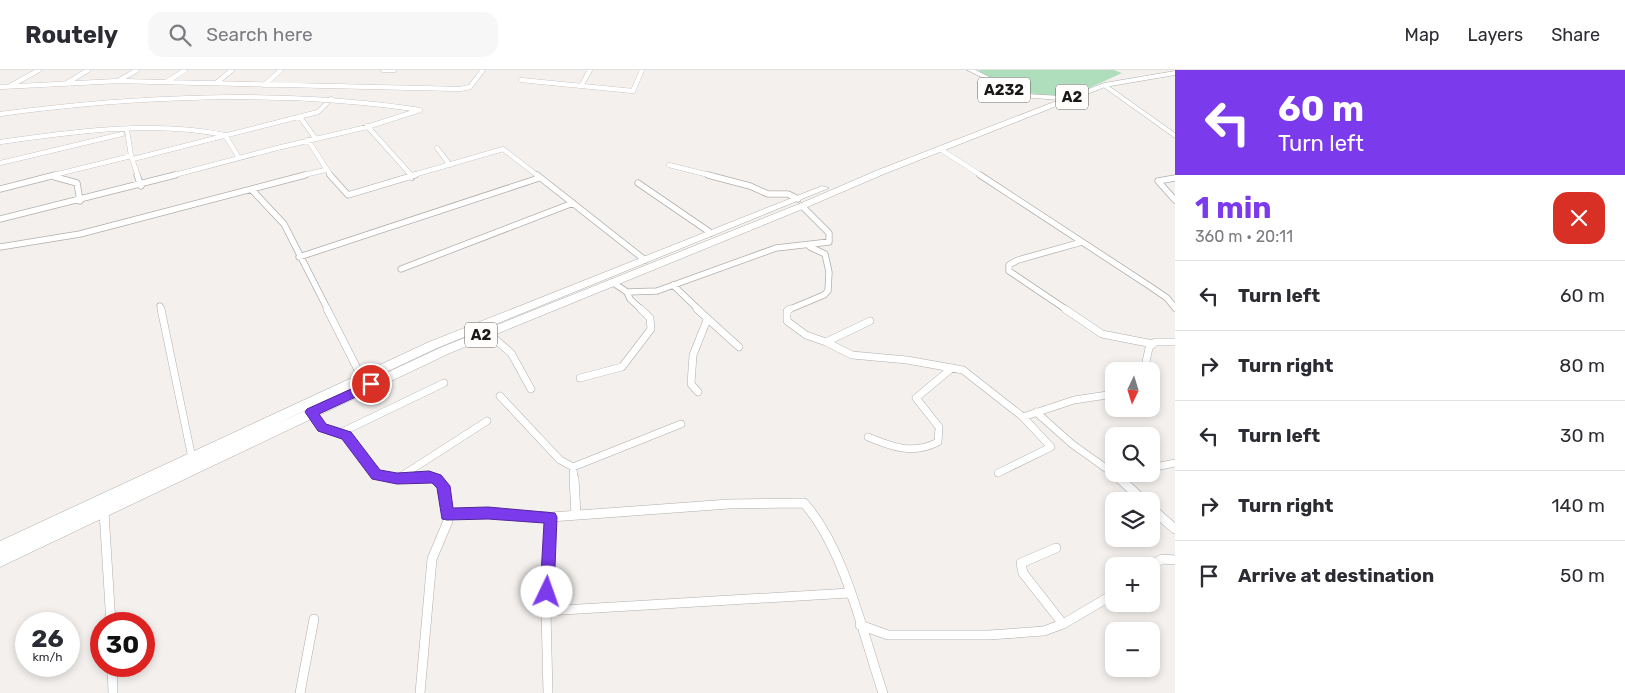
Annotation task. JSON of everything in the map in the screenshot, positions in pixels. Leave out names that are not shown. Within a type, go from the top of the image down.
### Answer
[{"type":"highway","name":"A232","points":[[966,70],[1022,97],[1026,106],[1016,116]]},
{"type":"highway","points":[[970,70],[1022,97],[1044,106]]},
{"type":"highway","points":[[1016,116],[1141,71],[1167,72]]},
{"type":"highway","name":"A2","points":[[0,560],[311,412],[488,333],[800,203],[1044,106],[1104,85],[1167,72],[1175,73]]},
{"type":"highway","points":[[1022,97],[1061,99]]},
{"type":"highway","name":"A2","points":[[0,548],[362,378],[482,324],[711,233],[800,203],[940,149],[1016,116]]},
{"type":"street","points":[[10,87],[39,70]]},
{"type":"street","points":[[66,84],[88,70]]},
{"type":"street","points":[[118,81],[137,70]]},
{"type":"street","points":[[168,82],[185,70]]},
{"type":"street","points":[[216,83],[232,70]]},
{"type":"street","points":[[264,85],[281,70]]},
{"type":"street","points":[[383,70],[394,70]]},
{"type":"street","points":[[0,87],[118,81],[395,90],[460,89],[470,87],[483,70]]},
{"type":"street","points":[[581,86],[590,70]]},
{"type":"street","points":[[521,80],[633,91],[642,70]]},
{"type":"street","points":[[1104,85],[1175,136]]},
{"type":"street","points":[[0,114],[82,104],[181,99],[363,101],[420,110],[367,126],[239,158],[141,186],[0,219]]},
{"type":"street","points":[[0,189],[300,117],[320,111],[331,100]]},
{"type":"street","points":[[300,117],[315,138]]},
{"type":"street","points":[[367,126],[412,177]]},
{"type":"street","points":[[0,142],[51,135],[200,130],[225,135],[239,158]]},
{"type":"street","points":[[128,131],[132,158],[141,186]]},
{"type":"street","points":[[0,163],[128,131]]},
{"type":"street","points":[[308,140],[325,170],[348,195],[503,149],[645,260]]},
{"type":"street","points":[[437,148],[450,165]]},
{"type":"street","points":[[940,149],[1151,287],[1167,298],[1175,308]]},
{"type":"street","points":[[627,292],[657,291],[776,248],[829,242],[829,233],[800,203],[788,194],[768,194],[750,186],[669,166]]},
{"type":"street","points":[[0,247],[80,234],[325,170]]},
{"type":"street","points":[[52,176],[77,183],[80,201]]},
{"type":"street","points":[[299,257],[539,178]]},
{"type":"street","points":[[1175,178],[1158,181],[1175,200]]},
{"type":"street","points":[[638,183],[711,233]]},
{"type":"street","points":[[252,190],[284,224],[299,257],[362,378]]},
{"type":"street","points":[[402,269],[574,203]]},
{"type":"street","points":[[1082,242],[1018,260],[1009,265],[1010,271],[1102,334],[1153,344],[1175,342]]},
{"type":"street","points":[[807,246],[825,254],[831,285],[828,292],[822,297],[790,308],[785,314],[787,321],[806,335],[826,342],[852,355],[952,368],[969,373],[1023,417],[1051,446],[1051,449],[998,473]]},
{"type":"street","points":[[580,378],[590,374],[617,370],[622,367],[651,329],[650,318],[630,299],[627,292],[612,282]]},
{"type":"street","points":[[673,285],[686,296],[707,320],[739,347]]},
{"type":"street","points":[[160,306],[192,458]]},
{"type":"street","points":[[698,392],[691,384],[693,355],[707,320]]},
{"type":"street","points":[[826,342],[870,321]]},
{"type":"street","points":[[488,333],[511,352],[531,389]]},
{"type":"street","points":[[1146,362],[1149,348],[1153,344]]},
{"type":"street","points":[[868,437],[887,445],[908,450],[918,450],[938,442],[941,432],[939,425],[916,398],[952,368]]},
{"type":"street","points":[[342,432],[444,383]]},
{"type":"street","points":[[1023,417],[1074,400],[1105,395]]},
{"type":"street","points":[[500,396],[560,460],[573,467]]},
{"type":"street","points":[[311,412],[322,428],[342,432],[347,435],[376,475],[397,479],[429,476],[437,479],[443,486],[448,521],[432,559],[420,693]]},
{"type":"street","points":[[1036,412],[1072,444],[1105,468]]},
{"type":"street","points":[[397,479],[487,421]]},
{"type":"street","points":[[573,467],[681,424]]},
{"type":"street","points":[[1160,466],[1175,463]]},
{"type":"street","points":[[573,467],[576,515]]},
{"type":"street","points":[[1123,482],[1134,492]]},
{"type":"street","points":[[447,514],[488,513],[551,517],[729,504],[804,503],[816,515],[824,528],[849,593],[883,693]]},
{"type":"street","points":[[104,512],[110,612]]},
{"type":"street","points":[[1160,516],[1175,529]]},
{"type":"street","points":[[548,693],[546,611],[551,517]]},
{"type":"street","points":[[1056,548],[1022,563],[1023,573],[1063,624]]},
{"type":"street","points":[[1160,560],[1166,558],[1175,560]]},
{"type":"street","points":[[546,611],[849,593]]},
{"type":"street","points":[[860,625],[888,636],[989,635],[1044,631],[1063,624],[1105,599]]},
{"type":"street","points":[[300,693],[314,619]]},
{"type":"street","points":[[112,677],[113,693]]},
{"type":"green space","points":[[978,70],[1114,70],[1122,73],[1076,94],[1051,97],[1024,92],[986,77]]},
{"type":"route","points":[[371,384],[311,412],[322,428],[342,432],[347,435],[376,475],[397,479],[429,476],[437,479],[443,486],[447,514],[488,513],[551,517],[547,592]]}]
